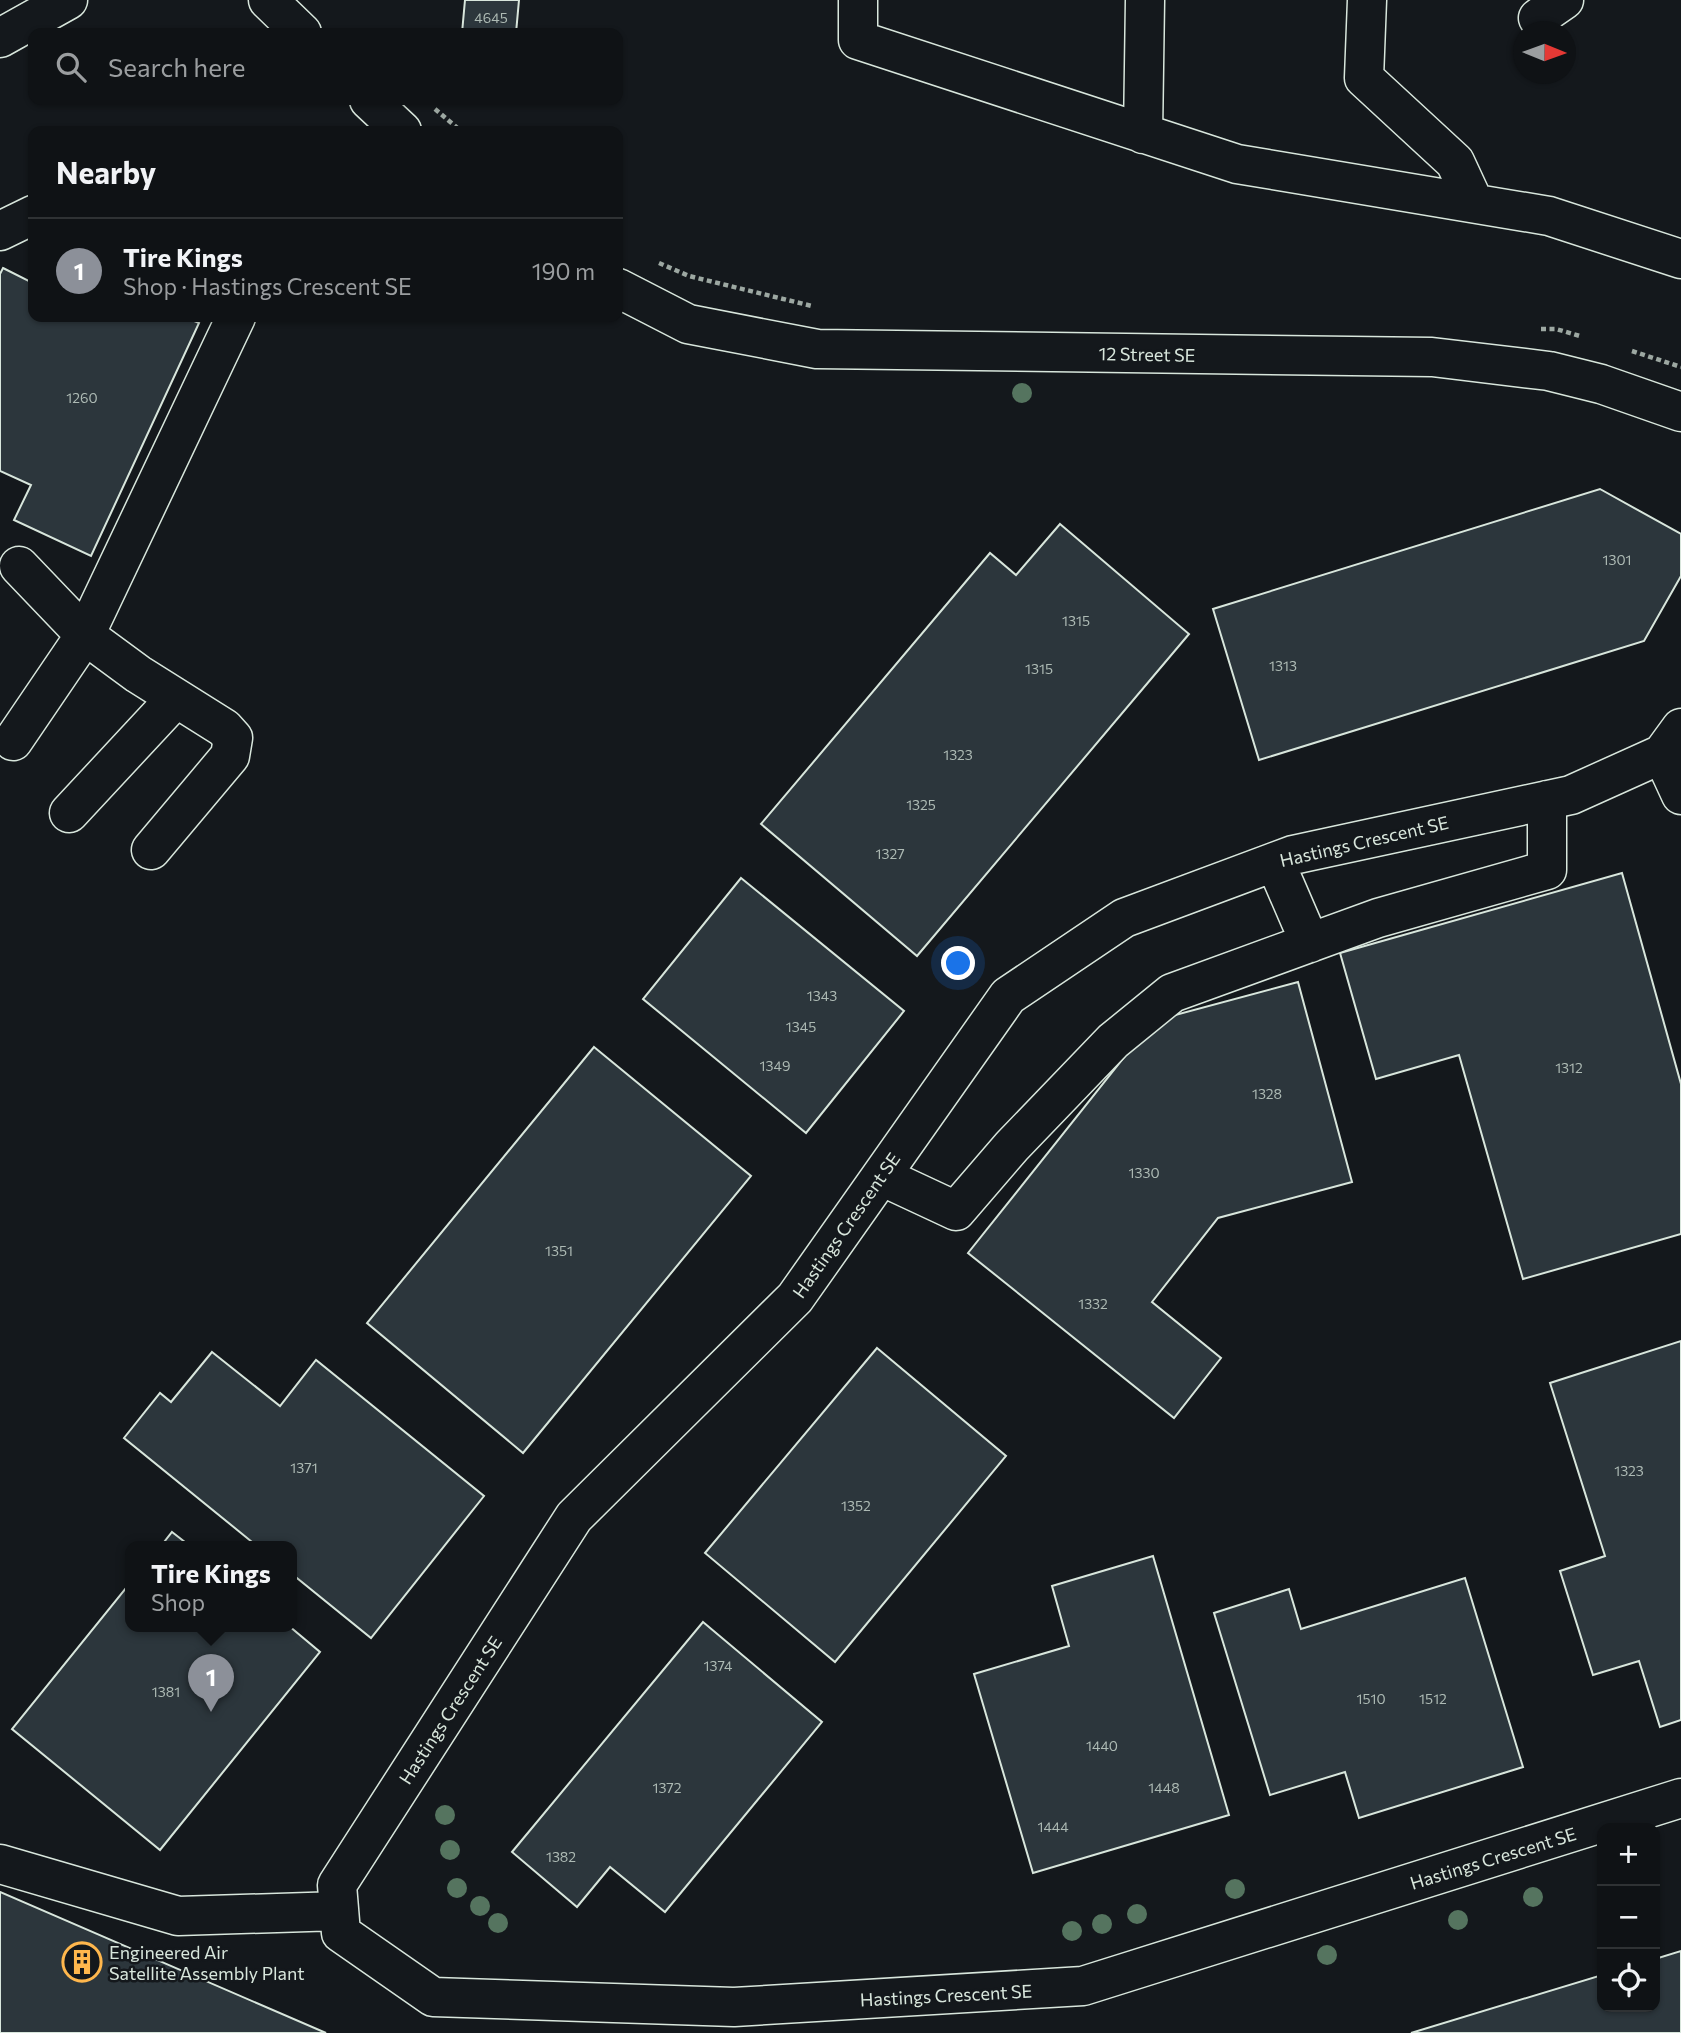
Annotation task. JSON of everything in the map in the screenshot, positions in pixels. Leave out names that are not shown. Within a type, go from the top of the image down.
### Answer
[{"type":"street","points":[[0,38],[68,0]]},
{"type":"street","points":[[268,0],[297,28]]},
{"type":"street","points":[[858,0],[858,40],[1237,164],[1549,216],[1681,259]]},
{"type":"street","points":[[1143,134],[1145,0]]},
{"type":"street","points":[[1367,0],[1364,78],[1455,162],[1474,204]]},
{"type":"street","points":[[0,231],[28,217]]},
{"type":"street","name":"12 Street SE","points":[[623,291],[688,324],[817,349],[1432,357],[1549,371],[1601,384],[1681,412]]},
{"type":"street","points":[[13,741],[85,635],[234,322]]},
{"type":"street","points":[[6,567],[85,635],[138,674],[224,728],[233,738],[230,756],[151,850]]},
{"type":"street","points":[[69,813],[176,698]]},
{"type":"street","points":[[1671,741],[1681,795]]},
{"type":"street","name":"Hastings Crescent SE","points":[[1671,741],[1571,795],[1293,855],[1124,918],[1008,996],[795,1298],[574,1517],[337,1885],[341,1933],[433,1997],[734,2007],[1083,1986],[1681,1798]]},
{"type":"street","points":[[881,1176],[956,1211],[1012,1146],[1113,1041],[1172,993],[1378,918],[1547,870],[1547,800]]},
{"type":"street","points":[[1275,862],[1310,943]]},
{"type":"street","points":[[0,1864],[178,1916],[339,1911]]},
{"type":"path","points":[[433,108],[455,126]]},
{"type":"building","points":[[465,0],[519,0],[516,28],[462,28]]},
{"type":"building","points":[[3,268],[28,280],[28,322],[199,323],[91,556],[14,520],[31,485],[0,471],[0,274]]},
{"type":"building","points":[[1600,489],[1681,534],[1681,576],[1644,641],[1259,760],[1213,609]]},
{"type":"building","points":[[1060,524],[1189,634],[917,956],[761,824],[990,553],[1016,575]]},
{"type":"building","points":[[1622,873],[1681,1084],[1681,1234],[1523,1279],[1459,1055],[1376,1079],[1340,953]]},
{"type":"building","points":[[741,878],[904,1011],[806,1133],[643,999]]},
{"type":"building","points":[[1298,982],[1352,1182],[1218,1218],[1152,1302],[1221,1358],[1174,1418],[968,1253],[1153,1021]]},
{"type":"building","points":[[594,1047],[751,1176],[523,1453],[367,1323]]},
{"type":"building","points":[[1681,1341],[1681,1720],[1660,1727],[1639,1661],[1593,1675],[1560,1571],[1605,1556],[1550,1383]]},
{"type":"building","points":[[877,1348],[1006,1456],[835,1662],[705,1553]]},
{"type":"building","points":[[212,1352],[280,1406],[316,1360],[484,1496],[371,1638],[297,1578],[297,1541],[251,1541],[124,1438],[160,1393],[171,1402]]},
{"type":"building","points":[[172,1532],[184,1541],[165,1541]]},
{"type":"building","points":[[1153,1556],[1229,1815],[1033,1873],[974,1674],[1069,1646],[1052,1586]]},
{"type":"building","points":[[1465,1578],[1523,1767],[1359,1818],[1345,1772],[1270,1795],[1214,1613],[1289,1589],[1301,1629]]},
{"type":"building","points":[[125,1589],[125,1632],[296,1632],[320,1652],[160,1850],[12,1729]]},
{"type":"building","points":[[703,1622],[822,1722],[665,1912],[610,1867],[577,1907],[512,1852]]},
{"type":"building","name":"Engineered Air Satellite Assembly Plant","points":[[0,1892],[326,2033],[0,2033]]},
{"type":"building","points":[[1681,1951],[1681,2033],[1411,2033],[1597,1977],[1597,2012],[1660,2012],[1660,1957]]},
{"type":"place","name":"Tire Kings","points":[[211,1712]]},
{"type":"place","name":"Engineered Air Satellite Assembly Plant","points":[[82,1962]]}]
